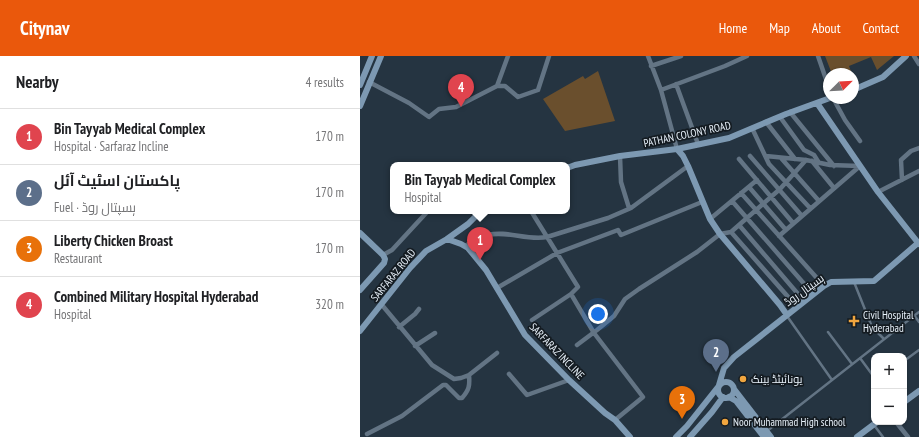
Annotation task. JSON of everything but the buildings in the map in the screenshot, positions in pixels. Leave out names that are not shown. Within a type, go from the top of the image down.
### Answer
[{"type":"street","points":[[367,89],[360,86],[372,56]]},
{"type":"street","points":[[360,106],[381,56]]},
{"type":"street","points":[[497,86],[508,56]]},
{"type":"street","points":[[369,82],[392,94],[429,117],[438,109],[456,107],[497,86],[505,86],[518,97],[538,90],[549,56]]},
{"type":"street","points":[[648,56],[661,90],[677,149],[683,156],[688,166],[710,219],[720,234],[787,315]]},
{"type":"street","points":[[651,66],[681,56]]},
{"type":"street","points":[[661,90],[748,56]]},
{"type":"street","points":[[818,56],[823,71]]},
{"type":"street","points":[[859,87],[883,77],[906,56]]},
{"type":"street","points":[[914,56],[919,64]]},
{"type":"street","points":[[676,84],[698,144]]},
{"type":"street","name":"PATHAN COLONY ROAD","points":[[570,167],[620,156],[677,149],[729,138],[790,112],[823,101]]},
{"type":"street","points":[[817,103],[878,192],[919,244]]},
{"type":"street","points":[[836,104],[860,141]]},
{"type":"street","points":[[790,112],[834,166]]},
{"type":"street","points":[[780,117],[804,150],[814,155],[819,163]]},
{"type":"street","points":[[766,122],[795,159]]},
{"type":"street","points":[[752,128],[769,164],[810,208]]},
{"type":"street","points":[[902,180],[901,160],[911,151],[919,148]]},
{"type":"street","points":[[620,156],[621,182],[629,208]]},
{"type":"street","points":[[750,156],[802,216]]},
{"type":"street","points":[[766,156],[806,160],[834,166],[860,166]]},
{"type":"street","points":[[781,158],[819,201]]},
{"type":"street","points":[[739,159],[793,223]]},
{"type":"street","points":[[577,345],[614,316],[625,299],[697,252],[720,234],[731,232],[780,190],[806,160]]},
{"type":"street","points":[[812,162],[834,188]]},
{"type":"street","points":[[465,246],[490,235],[503,234],[538,239],[608,218],[631,208],[688,166]]},
{"type":"street","points":[[779,236],[860,166]]},
{"type":"street","points":[[878,192],[919,171]]},
{"type":"street","points":[[710,219],[757,180]]},
{"type":"street","points":[[748,187],[786,230]]},
{"type":"street","points":[[741,194],[824,286]]},
{"type":"street","points":[[732,201],[814,294]]},
{"type":"street","points":[[497,288],[557,253],[618,230],[620,235],[702,202]]},
{"type":"street","points":[[383,255],[392,250],[425,214]]},
{"type":"street","points":[[447,239],[468,224],[478,214]]},
{"type":"street","points":[[532,320],[578,288],[533,214]]},
{"type":"street","points":[[739,225],[804,302]]},
{"type":"street","points":[[731,232],[797,307]]},
{"type":"street","points":[[360,233],[383,255],[385,259],[384,264],[360,290]]},
{"type":"street","name":"SARFARAZ INCLINE","points":[[447,239],[465,246],[486,270],[526,335],[570,380],[605,413],[615,420],[630,437]]},
{"type":"street","name":"SARFARAZ ROAD","points":[[360,331],[410,268],[426,251],[447,239]]},
{"type":"street","name":"ہسپتال روڈ","points":[[676,437],[687,426],[719,386],[724,368],[797,307],[831,282],[874,281],[919,244]]},
{"type":"street","points":[[571,294],[594,333],[643,397],[615,420]]},
{"type":"street","points":[[382,305],[432,365],[454,379],[469,375],[496,353]]},
{"type":"street","points":[[399,327],[419,309]]},
{"type":"street","points":[[415,346],[435,333]]},
{"type":"street","points":[[728,364],[726,372],[729,382],[733,384],[734,388],[765,434]]},
{"type":"street","points":[[509,374],[527,395],[570,380]]},
{"type":"street","points":[[367,434],[402,416],[443,385],[446,385],[459,398],[462,398],[469,391],[469,375]]},
{"type":"street","points":[[729,382],[723,382],[719,386],[719,394],[736,401],[765,434],[771,437]]},
{"type":"street","points":[[690,437],[726,397],[733,394],[734,388]]},
{"type":"street","points":[[907,400],[919,391]]},
{"type":"street","points":[[857,437],[874,425]]},
{"type":"street","points":[[898,425],[908,437]]},
{"type":"lane","points":[[854,282],[872,327],[884,339]]},
{"type":"lane","points":[[765,434],[859,358],[919,312]]},
{"type":"lane","points":[[787,315],[832,380]]},
{"type":"lane","points":[[914,315],[919,322]]},
{"type":"lane","points":[[828,332],[852,364]]},
{"type":"lane","points":[[907,359],[919,350]]},
{"type":"lane","points":[[859,358],[871,373]]},
{"type":"lane","points":[[876,425],[883,437]]},
{"type":"shaded area","points":[[825,56],[894,56],[877,70],[871,57],[849,66],[850,68],[830,68]]},
{"type":"shaded area","points":[[598,71],[615,121],[565,131],[543,99],[583,76],[585,79]]},
{"type":"place","name":"Combined Military Hospital Hyderabad","points":[[461,107]]},
{"type":"place","name":"Bin Tayyab Medical Complex","points":[[480,260]]},
{"type":"place","name":"Civil Hospital Hyderabad","points":[[854,321]]},
{"type":"place","name":"پاکستان اسٹیٹ آئل","points":[[716,372]]},
{"type":"place","name":"یونائیٹڈ بینک","points":[[743,379]]},
{"type":"place","name":"Liberty Chicken Broast","points":[[682,419]]},
{"type":"place","name":"Noor Muhammad High school","points":[[725,422]]}]
